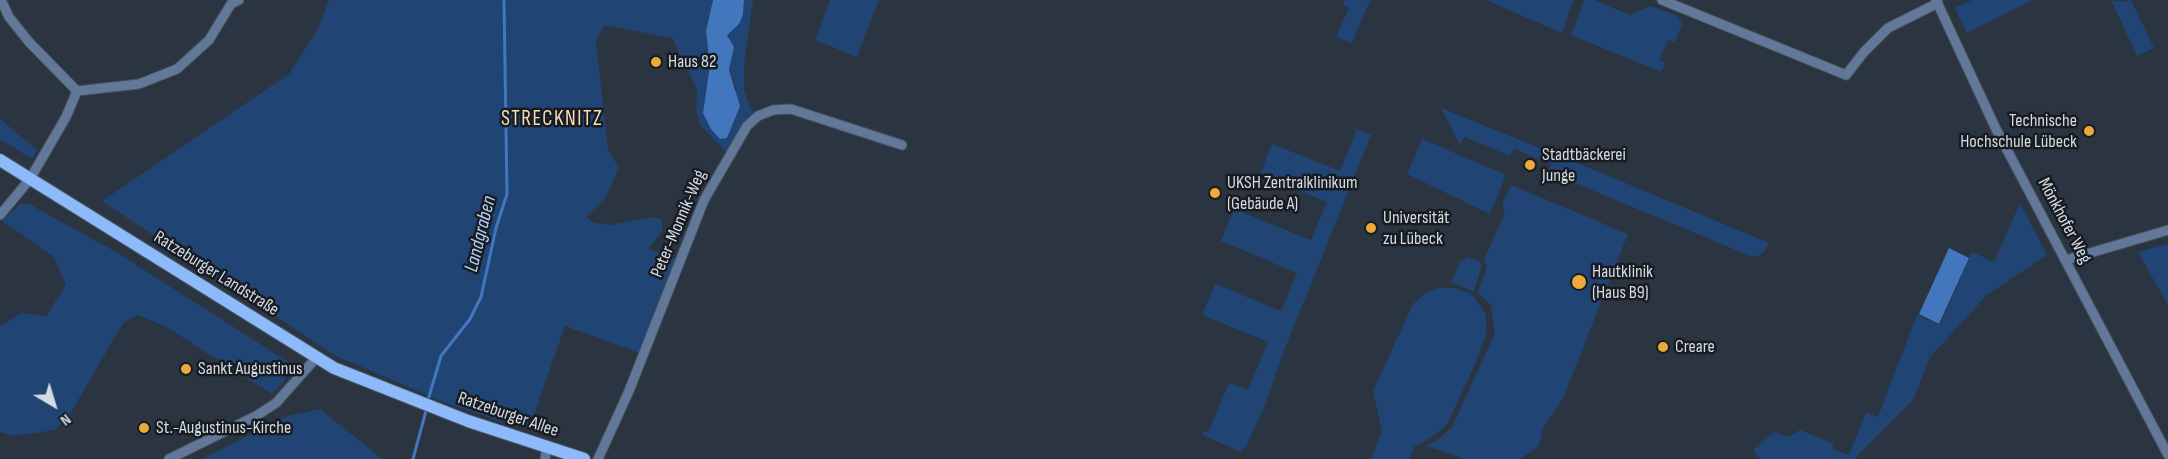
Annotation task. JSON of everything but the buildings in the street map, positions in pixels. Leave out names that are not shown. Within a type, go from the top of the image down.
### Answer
[{"type":"main road","name":"Ratzeburger Landstraße","points":[[0,160],[316,358],[334,368],[421,404]]},
{"type":"main road","name":"Ratzeburger Allee","points":[[421,404],[546,453],[584,459]]},
{"type":"street","points":[[1,0],[29,42],[77,91]]},
{"type":"street","points":[[77,91],[139,84],[177,69],[209,40],[231,4],[239,0]]},
{"type":"street","points":[[1662,0],[1846,75],[1864,51],[1888,28],[1937,2]]},
{"type":"street","name":"Mönkhofer Weg","points":[[1937,2],[1996,129],[2168,455]]},
{"type":"street","points":[[0,215],[30,179],[77,91]]},
{"type":"street","name":"Peter-Monnik-Weg","points":[[598,459],[629,391],[704,200],[747,126],[758,116],[773,110],[790,110],[903,145]]},
{"type":"street","points":[[2066,260],[2168,230]]},
{"type":"street","points":[[169,459],[256,416],[276,403],[316,358]]},
{"type":"shaded area","points":[[329,0],[713,0],[706,31],[710,65],[703,113],[737,90],[729,70],[734,47],[727,35],[743,15],[744,0],[753,0],[744,63],[744,90],[750,108],[757,115],[729,155],[701,126],[696,111],[697,89],[672,38],[604,25],[596,42],[608,150],[619,168],[605,198],[586,217],[594,223],[610,225],[653,217],[662,220],[662,231],[648,249],[680,260],[643,354],[565,326],[530,426],[508,424],[441,401],[334,355],[102,201],[289,74],[319,27]]},
{"type":"shaded area","points":[[713,0],[744,0],[743,15],[739,24],[727,35],[734,47],[729,70],[740,106],[727,138],[720,139],[711,129],[703,113],[710,65],[706,31]]},
{"type":"shaded area","points":[[830,0],[879,0],[857,57],[815,40]]},
{"type":"shaded area","points":[[1345,0],[1370,0],[1352,43],[1336,37],[1349,8],[1343,5]]},
{"type":"shaded area","points":[[1486,0],[1573,0],[1562,33]]},
{"type":"shaded area","points":[[1584,0],[1594,0],[1630,15],[1650,6],[1678,16],[1682,24],[1675,42],[1668,40],[1659,60],[1666,63],[1661,72],[1571,35]]},
{"type":"shaded area","points":[[1972,0],[2033,0],[1967,33],[1955,8]]},
{"type":"shaded area","points":[[2111,0],[2124,2],[2131,0],[2154,48],[2137,56]]},
{"type":"shaded area","points":[[1441,108],[1769,243],[1762,254],[1753,257],[1548,172],[1551,164],[1514,149],[1510,156],[1464,137],[1460,145]]},
{"type":"shaded area","points":[[0,119],[37,150],[32,159],[0,139]]},
{"type":"shaded area","points":[[1357,129],[1371,135],[1283,353],[1264,408],[1241,452],[1202,435],[1203,431],[1208,432],[1229,383],[1248,390],[1268,342],[1202,315],[1215,284],[1281,311],[1297,273],[1221,241],[1234,209],[1311,240],[1327,202],[1260,174],[1272,144],[1340,171]]},
{"type":"shaded area","points":[[1422,139],[1506,175],[1490,214],[1407,174]]},
{"type":"shaded area","points":[[1511,185],[1628,234],[1563,398],[1543,428],[1539,446],[1520,459],[1466,459],[1426,446],[1440,438],[1452,427],[1495,333],[1491,305],[1478,292],[1487,267],[1484,259],[1505,213],[1502,204]]},
{"type":"shaded area","points":[[2020,203],[2047,255],[1987,295],[1930,357],[1913,400],[1854,459],[1760,459],[1753,450],[1774,432],[1789,437],[1800,430],[1834,444],[1832,449],[1849,455],[1866,413],[1878,417],[1917,315],[1940,325],[1972,252],[1994,262]]},
{"type":"shaded area","points":[[20,204],[29,204],[116,252],[293,365],[283,382],[272,394],[168,328],[138,315],[123,323],[70,414],[55,430],[14,436],[0,432],[0,326],[21,313],[46,316],[66,285],[54,257],[2,221]]},
{"type":"shaded area","points":[[2168,244],[2168,305],[2138,252]]},
{"type":"shaded area","points":[[1949,248],[1969,258],[1939,324],[1919,314]]},
{"type":"shaded area","points":[[1468,257],[1478,260],[1482,265],[1474,292],[1451,282],[1460,262]]},
{"type":"shaded area","points":[[1439,288],[1454,288],[1469,293],[1486,315],[1486,334],[1475,364],[1448,423],[1435,435],[1414,447],[1409,459],[1371,459],[1382,431],[1373,391],[1413,304],[1427,292]]},
{"type":"shaded area","points":[[320,409],[382,459],[203,459],[283,417]]},
{"type":"waterway","name":"Landgraben","points":[[428,400],[441,356],[470,319],[481,297],[496,228],[507,194],[504,0]]},
{"type":"waterway","name":"Landgraben","points":[[413,459],[427,407]]},
{"type":"place","name":"Haus 82","points":[[656,62]]},
{"type":"place","name":"Technische Hochschule Lübeck","points":[[2089,131]]},
{"type":"place","name":"Stadtbäckerei Junge","points":[[1530,165]]},
{"type":"place","name":"UKSH Zentralklinikum (Gebäude A)","points":[[1215,193]]},
{"type":"place","name":"Universität zu Lübeck","points":[[1371,228]]},
{"type":"place","name":"Hautklinik (Haus B9)","points":[[1579,282]]},
{"type":"place","name":"Creare","points":[[1663,347]]},
{"type":"place","name":"Sankt Augustinus","points":[[186,369]]},
{"type":"place","name":"St.-Augustinus-Kirche","points":[[144,428]]},
{"type":"district","name":"STRECKNITZ","points":[[552,120]]}]
